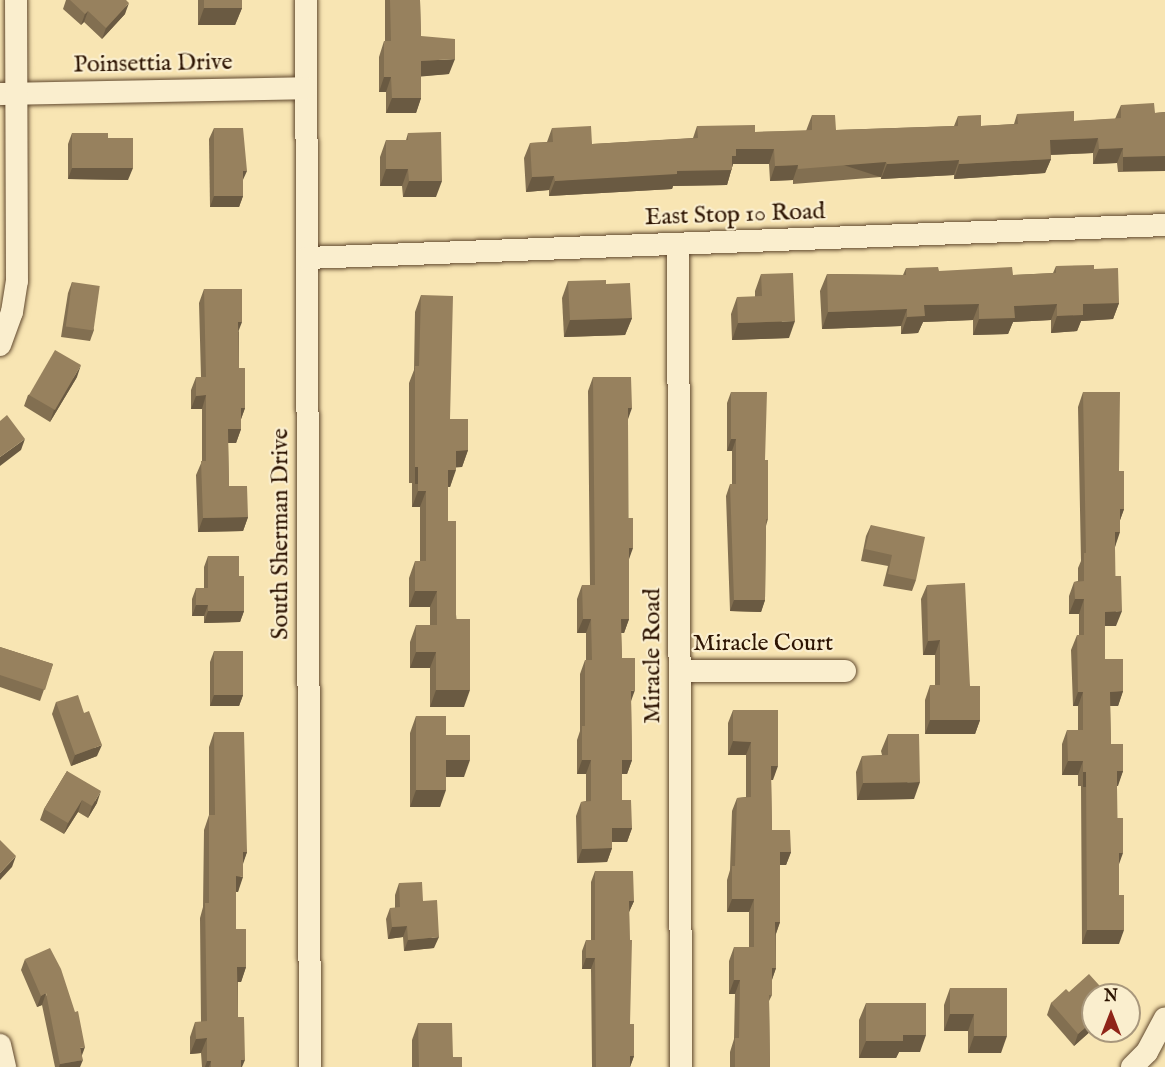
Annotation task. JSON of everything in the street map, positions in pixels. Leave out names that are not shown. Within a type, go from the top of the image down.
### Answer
[{"type":"street","points":[[0,345],[12,312],[17,281],[8,94],[16,0]]},
{"type":"street","name":"South Sherman Drive","points":[[306,0],[310,1067]]},
{"type":"street","name":"Poinsettia Drive","points":[[8,94],[306,88]]},
{"type":"street","name":"East Stop 10 Road","points":[[307,258],[1165,225]]},
{"type":"street","name":"Miracle Road","points":[[678,245],[681,1067]]},
{"type":"street","name":"Miracle Court","points":[[680,671],[845,671]]},
{"type":"street","points":[[1132,1067],[1147,1052],[1165,1018]]},
{"type":"street","points":[[0,1044],[5,1067]]},
{"type":"building","points":[[70,0],[126,0],[129,3],[106,28],[88,11],[85,14]]},
{"type":"building","points":[[204,0],[242,0],[242,8],[204,8]]},
{"type":"building","points":[[390,0],[420,0],[421,36],[455,39],[455,59],[421,61],[421,98],[392,98],[391,77],[384,77],[384,41],[391,41]]},
{"type":"building","points":[[1154,103],[1155,113],[1165,112],[1165,156],[1123,157],[1123,148],[1099,149],[1098,138],[1050,140],[1051,159],[959,164],[959,160],[887,164],[886,162],[798,169],[798,165],[775,166],[774,149],[736,149],[736,156],[732,156],[732,170],[677,171],[677,174],[555,181],[554,176],[532,177],[530,143],[553,142],[552,128],[591,126],[592,144],[698,138],[697,126],[755,125],[755,132],[812,130],[812,115],[835,115],[836,130],[958,126],[958,116],[981,115],[981,126],[1018,124],[1017,114],[1074,111],[1074,121],[1121,118],[1121,105]]},
{"type":"building","points":[[214,128],[243,128],[247,171],[243,171],[243,196],[214,196]]},
{"type":"building","points":[[441,132],[442,181],[409,181],[408,169],[386,169],[386,140],[408,140],[408,133]]},
{"type":"building","points":[[72,133],[108,133],[108,138],[133,138],[133,168],[72,168]]},
{"type":"building","points":[[1094,265],[1094,269],[1118,268],[1119,303],[1083,304],[1083,315],[1057,316],[1057,304],[1014,306],[1015,318],[979,319],[979,304],[924,305],[925,316],[907,317],[907,309],[828,312],[827,274],[906,275],[906,268],[938,267],[939,271],[1012,267],[1013,275],[1056,273],[1056,266]]},
{"type":"building","points":[[793,273],[795,321],[738,323],[737,297],[762,296],[761,274]]},
{"type":"building","points":[[606,280],[606,284],[630,283],[632,318],[570,320],[568,281]]},
{"type":"building","points":[[72,282],[100,286],[93,330],[66,327]]},
{"type":"building","points":[[204,289],[242,289],[242,322],[238,322],[239,368],[245,368],[245,408],[241,408],[241,429],[228,429],[229,486],[247,486],[248,517],[203,518],[201,461],[206,461],[206,395],[196,396],[196,377],[206,377]]},
{"type":"building","points":[[421,295],[453,296],[450,419],[468,419],[468,450],[456,451],[456,470],[448,470],[448,521],[456,521],[456,619],[470,619],[470,690],[436,690],[436,652],[416,652],[416,625],[437,625],[437,591],[415,591],[415,561],[426,561],[426,491],[418,491],[418,467],[415,467],[415,366],[419,366]]},
{"type":"building","points":[[55,350],[81,365],[55,410],[29,395]]},
{"type":"building","points":[[593,377],[631,377],[632,408],[628,408],[628,518],[633,518],[633,548],[629,548],[629,619],[621,619],[622,658],[635,658],[635,690],[631,691],[632,760],[622,760],[622,800],[631,800],[632,828],[612,828],[612,848],[582,849],[581,802],[591,801],[591,760],[582,760],[582,726],[585,726],[585,660],[592,660],[591,619],[583,619],[582,585],[595,585]]},
{"type":"building","points":[[731,392],[767,392],[765,460],[768,460],[768,519],[766,519],[765,600],[734,600],[730,484],[736,484],[736,439],[731,439]]},
{"type":"building","points":[[1083,392],[1120,392],[1119,471],[1124,471],[1124,509],[1120,509],[1120,532],[1115,532],[1115,576],[1121,576],[1122,611],[1105,612],[1105,659],[1123,659],[1123,691],[1110,692],[1111,744],[1123,744],[1123,771],[1117,771],[1117,818],[1123,818],[1123,853],[1119,853],[1119,895],[1124,895],[1124,930],[1087,930],[1086,772],[1083,772],[1083,761],[1068,761],[1067,730],[1083,730],[1083,692],[1078,692],[1077,635],[1084,635],[1084,599],[1075,599],[1074,582],[1084,581],[1084,553],[1086,553]]},
{"type":"building","points":[[7,415],[25,439],[0,457],[0,421]]},
{"type":"building","points":[[871,525],[925,537],[916,580],[888,574],[892,555],[865,549]]},
{"type":"building","points":[[208,556],[239,556],[239,576],[244,576],[244,611],[208,611],[208,605],[196,605],[196,588],[208,588]]},
{"type":"building","points":[[965,583],[970,686],[980,686],[980,720],[930,720],[930,685],[940,685],[940,640],[928,641],[927,585]]},
{"type":"building","points":[[0,647],[53,664],[45,690],[0,675]]},
{"type":"building","points":[[214,651],[243,651],[243,695],[214,695]]},
{"type":"building","points":[[78,695],[84,713],[89,711],[102,745],[75,755],[56,702]]},
{"type":"building","points":[[733,710],[778,710],[778,766],[771,766],[772,830],[790,830],[791,852],[780,852],[780,922],[775,922],[776,968],[772,968],[772,995],[769,995],[770,1067],[735,1067],[735,1038],[739,1038],[740,980],[734,980],[734,947],[754,947],[754,899],[732,899],[737,798],[751,797],[751,742],[733,741]]},
{"type":"building","points":[[416,716],[446,716],[446,735],[470,735],[470,760],[446,760],[446,790],[416,790]]},
{"type":"building","points":[[214,732],[244,732],[247,852],[243,852],[243,877],[236,876],[236,929],[246,929],[246,967],[237,967],[238,1017],[244,1017],[245,1060],[241,1060],[241,1067],[211,1067],[211,1061],[207,1061],[207,1038],[196,1039],[195,1022],[207,1021],[205,903],[209,903],[209,815],[215,815]]},
{"type":"building","points":[[888,734],[919,734],[920,782],[863,783],[862,756],[888,755]]},
{"type":"building","points":[[67,771],[101,791],[92,806],[82,800],[68,823],[44,809]]},
{"type":"building","points":[[0,840],[16,856],[0,873]]},
{"type":"building","points":[[595,871],[633,871],[634,901],[629,901],[630,940],[632,940],[630,1024],[634,1024],[634,1056],[630,1056],[630,1067],[596,1067],[595,958],[586,958],[586,940],[595,940]]},
{"type":"building","points":[[422,882],[423,901],[437,900],[439,937],[408,940],[407,926],[392,927],[390,908],[400,907],[399,883]]},
{"type":"building","points":[[50,948],[61,969],[75,1012],[78,1011],[85,1047],[80,1048],[83,1060],[60,1064],[46,993],[41,996],[25,959]]},
{"type":"building","points":[[1089,974],[1097,983],[1081,983],[1081,1031],[1078,1034],[1051,1003],[1066,989],[1069,992]]},
{"type":"building","points":[[950,988],[1007,988],[1007,1036],[974,1036],[974,1014],[950,1014]]},
{"type":"building","points":[[866,1003],[926,1003],[926,1035],[903,1035],[903,1041],[866,1041]]},
{"type":"building","points":[[418,1023],[452,1023],[453,1057],[462,1057],[462,1067],[419,1067]]}]
